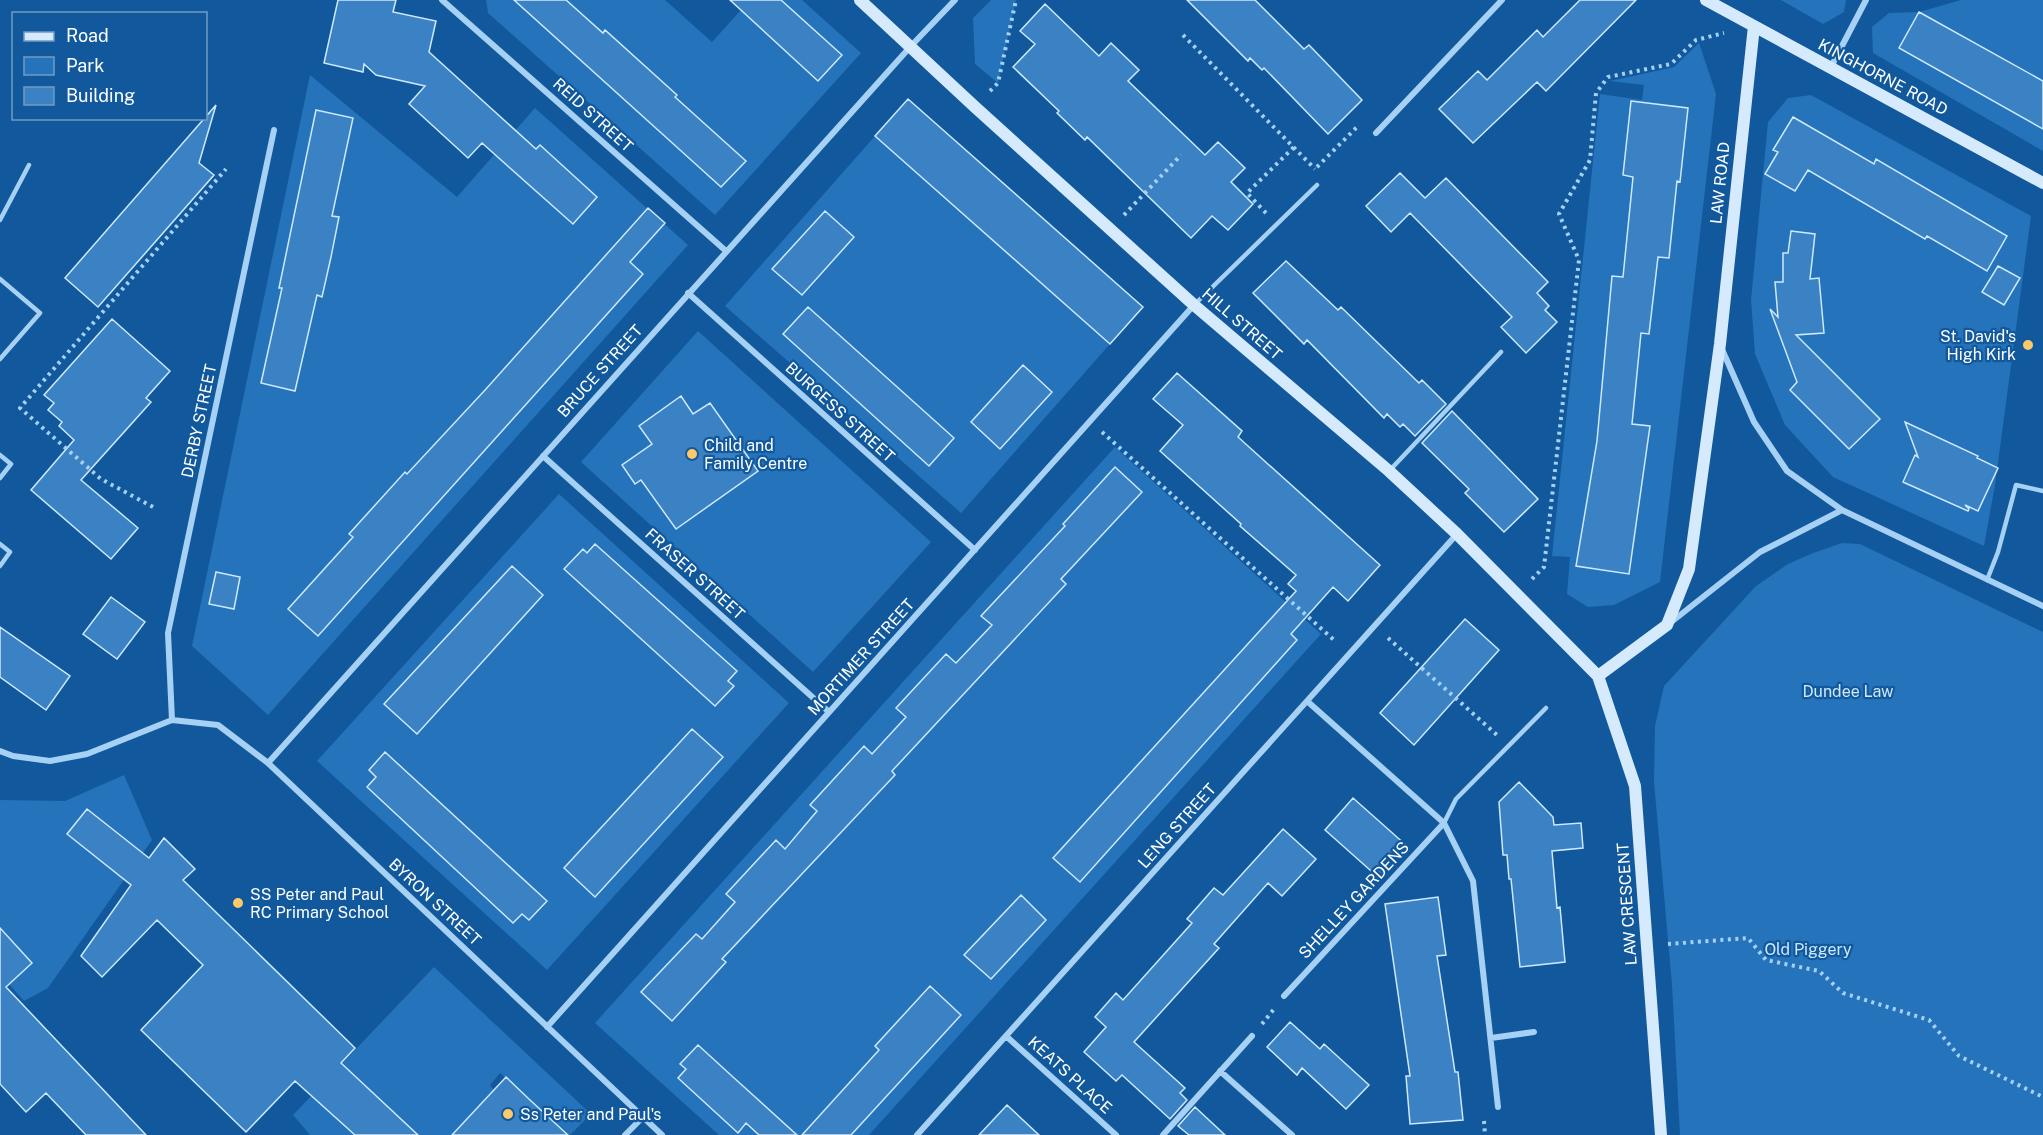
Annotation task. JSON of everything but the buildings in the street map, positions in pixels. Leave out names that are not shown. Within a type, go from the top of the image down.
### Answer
[{"type":"street","name":"REID STREET","points":[[442,0],[726,251]]},
{"type":"street","name":"HILL STREET","points":[[860,0],[1194,305],[1389,471],[1457,534],[1598,676]]},
{"type":"street","name":"BRUCE STREET","points":[[268,763],[688,293],[955,0]]},
{"type":"street","points":[[1376,133],[1502,0]]},
{"type":"street","name":"KINGHORNE ROAD","points":[[1706,0],[2043,183]]},
{"type":"street","points":[[1831,67],[1866,0]]},
{"type":"street","name":"LAW ROAD","points":[[1667,625],[1689,569],[1720,344],[1754,26]]},
{"type":"street","name":"DERBY STREET","points":[[172,720],[168,633],[274,130]]},
{"type":"street","name":"BURGESS STREET","points":[[688,293],[975,550]]},
{"type":"street","name":"MORTIMER STREET","points":[[547,1027],[1194,305]]},
{"type":"street","name":"LAW ROAD","points":[[1720,344],[1754,422],[1787,471],[1842,510],[2043,606]]},
{"type":"street","name":"FRASER STREET","points":[[543,456],[829,712]]},
{"type":"street","points":[[1598,676],[1760,552],[1842,510]]},
{"type":"street","name":"LENG STREET","points":[[917,1135],[1457,534]]},
{"type":"street","name":"LAW CRESCENT","points":[[1598,676],[1635,786],[1661,1135]]},
{"type":"street","points":[[1307,701],[1444,823],[1473,881],[1498,1107]]},
{"type":"street","points":[[0,751],[14,756],[50,761],[87,754],[172,720]]},
{"type":"street","name":"BYRON STREET","points":[[172,720],[218,725],[268,763],[662,1135]]},
{"type":"street","name":"SHELLEY GARDENS","points":[[1284,996],[1444,823]]},
{"type":"street","points":[[1491,1038],[1534,1032]]},
{"type":"street","name":"KEATS PLACE","points":[[1006,1036],[1116,1135]]},
{"type":"street","points":[[1163,1135],[1252,1036]]},
{"type":"street","points":[[1220,1071],[1292,1135]]},
{"type":"street","points":[[625,1135],[643,1117]]},
{"type":"lane","points":[[0,220],[29,165]]},
{"type":"lane","points":[[1194,305],[1317,185]]},
{"type":"lane","points":[[0,279],[40,313],[0,359]]},
{"type":"lane","points":[[1389,471],[1501,352]]},
{"type":"lane","points":[[0,455],[11,464],[0,478]]},
{"type":"lane","points":[[1987,581],[1998,552],[2016,485],[2043,491]]},
{"type":"lane","points":[[0,544],[10,552],[0,567]]},
{"type":"lane","points":[[1444,823],[1456,799],[1546,708]]},
{"type":"path","points":[[975,107],[998,83],[1016,0]]},
{"type":"path","points":[[1517,595],[1544,567],[1578,260],[1559,214],[1590,160],[1596,93],[1608,77],[1671,64],[1696,40],[1754,26]]},
{"type":"path","points":[[1183,35],[1315,169],[1317,185]]},
{"type":"path","points":[[1315,169],[1360,123],[1376,133]]},
{"type":"path","points":[[1278,224],[1247,193],[1294,147]]},
{"type":"path","points":[[1110,229],[1181,155]]},
{"type":"path","points":[[153,507],[101,479],[20,408],[226,169]]},
{"type":"path","points":[[1090,421],[1349,654]]},
{"type":"path","points":[[1375,626],[1508,746]]},
{"type":"path","points":[[1647,945],[1748,938],[1766,960],[1819,971],[1843,993],[1929,1020],[1959,1056],[2043,1097]]},
{"type":"path","points":[[1252,1036],[1284,996]]},
{"type":"green space","points":[[486,0],[665,0],[712,42],[750,0],[802,0],[861,53],[715,215],[488,13]]},
{"type":"green space","points":[[991,0],[1016,0],[998,83],[975,64],[973,18]]},
{"type":"green space","points":[[1781,0],[1846,0],[1844,12],[1823,24]]},
{"type":"green space","points":[[1961,0],[2043,0],[2043,151],[1873,53],[1872,27],[1889,13],[1919,12]]},
{"type":"green space","points":[[1699,43],[1716,94],[1660,582],[1614,605],[1588,607],[1567,594],[1570,557],[1552,556],[1600,94],[1642,100],[1644,85],[1610,81],[1674,67]]},
{"type":"green space","points":[[310,75],[457,197],[535,108],[688,245],[268,715],[192,646]]},
{"type":"green space","points":[[1811,95],[2031,216],[1995,485],[1984,546],[1833,477],[1785,425],[1755,354],[1751,300],[1768,122],[1788,98]]},
{"type":"green space","points":[[875,136],[1110,344],[961,513],[725,306]]},
{"type":"green space","points":[[698,331],[931,542],[813,672],[581,462]]},
{"type":"green space","points":[[1115,447],[1321,634],[869,1135],[719,1135],[595,1023]]},
{"type":"green space","points":[[559,494],[789,703],[547,970],[317,761]]},
{"type":"green space","points":[[1842,543],[1860,544],[2043,632],[2043,1135],[1680,1135],[1672,985],[1654,782],[1655,726],[1664,686],[1756,586],[1788,564]]},
{"type":"green space","points":[[124,775],[152,840],[48,988],[24,1001],[9,984],[31,963],[0,942],[0,800],[65,801]]},
{"type":"green space","points":[[434,967],[591,1114],[570,1135],[500,1073],[490,1085],[494,1090],[452,1135],[418,1135],[361,1082],[355,1135],[310,1135],[293,1115]]},
{"type":"place","name":"St. David's High Kirk","points":[[2028,345]]},
{"type":"place","name":"Child and Family Centre","points":[[692,454]]},
{"type":"place","name":"SS Peter and Paul RC Primary School","points":[[238,903]]},
{"type":"place","name":"Ss Peter and Paul's","points":[[508,1114]]},
{"type":"park label","name":"Dundee Law","points":[[1848,691]]},
{"type":"park label","name":"Old Piggery","points":[[1808,949]]}]
